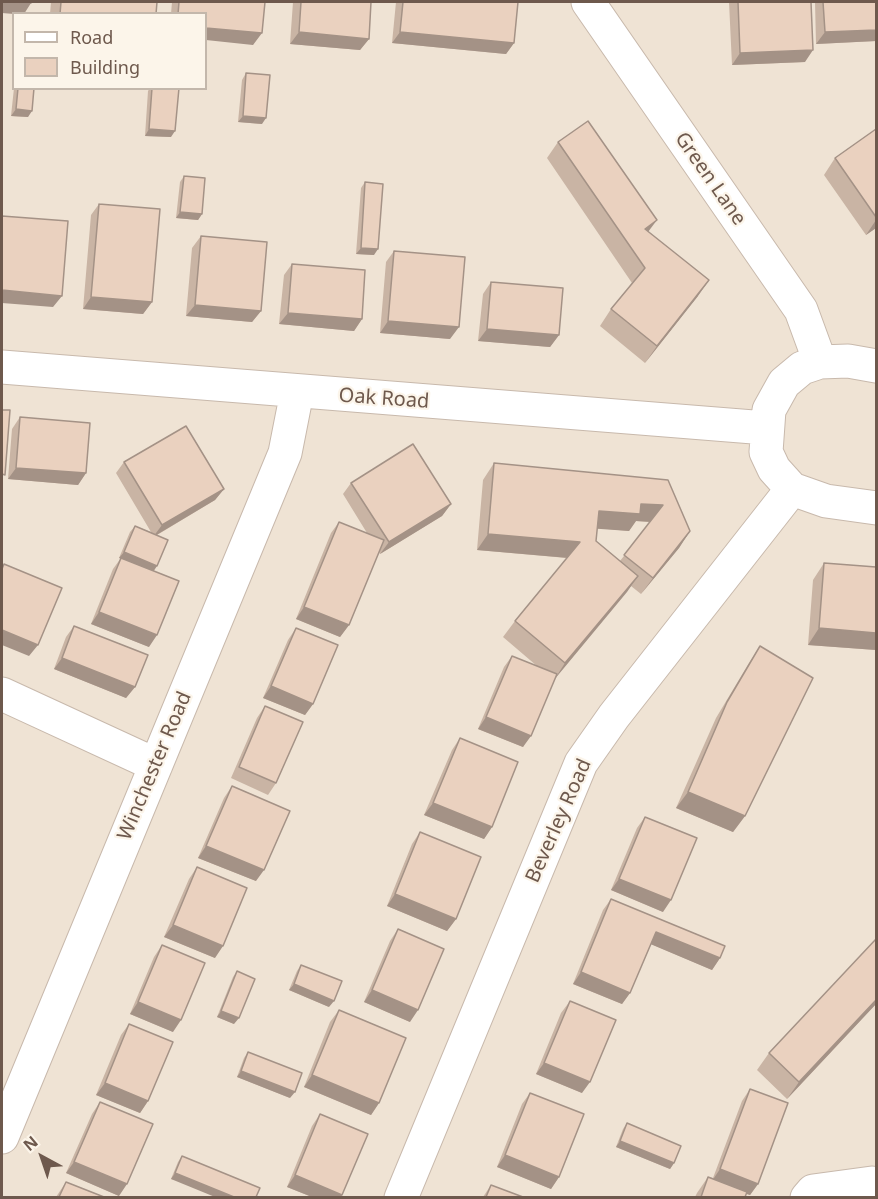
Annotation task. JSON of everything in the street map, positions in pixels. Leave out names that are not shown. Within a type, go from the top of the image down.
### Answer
[{"type":"street","name":"Green Lane","points":[[588,2],[801,310],[820,362]]},
{"type":"street","points":[[876,366],[848,361],[820,362],[802,368],[784,383],[769,410],[765,452],[774,469],[792,489],[825,501],[876,508]]},
{"type":"street","name":"Oak Road","points":[[2,368],[766,428]]},
{"type":"street","name":"Winchester Road","points":[[2,1137],[14,1070],[156,765],[285,453],[297,392]]},
{"type":"street","name":"Beverley Road","points":[[401,1197],[581,763],[614,716],[792,489]]},
{"type":"street","points":[[2,694],[156,765]]},
{"type":"street","points":[[807,1197],[813,1191],[874,1179]]},
{"type":"shaded area","points":[[2,2],[876,2],[876,1197],[2,1197]]},
{"type":"building","points":[[61,2],[157,2],[156,12],[60,12]]},
{"type":"building","points":[[179,2],[265,2],[262,33],[207,28],[207,12],[178,12]]},
{"type":"building","points":[[301,2],[371,2],[369,39],[299,32]]},
{"type":"building","points":[[403,2],[518,2],[514,43],[400,32]]},
{"type":"building","points":[[738,2],[811,2],[813,50],[740,53]]},
{"type":"building","points":[[823,2],[876,2],[876,30],[825,32]]},
{"type":"building","points":[[246,73],[270,75],[266,118],[243,116]]},
{"type":"building","points":[[18,90],[34,90],[32,111],[16,109]]},
{"type":"building","points":[[152,90],[179,90],[175,131],[149,129]]},
{"type":"building","points":[[588,121],[657,220],[645,229],[709,280],[657,346],[611,309],[645,268],[558,142]]},
{"type":"building","points":[[876,129],[876,217],[835,158]]},
{"type":"building","points":[[184,176],[205,178],[202,214],[180,212]]},
{"type":"building","points":[[365,182],[383,184],[378,249],[361,248]]},
{"type":"building","points":[[99,204],[160,209],[152,302],[91,297]]},
{"type":"building","points":[[2,216],[68,221],[62,296],[2,290]]},
{"type":"building","points":[[201,236],[267,242],[261,311],[195,305]]},
{"type":"building","points":[[394,251],[465,257],[459,327],[388,321]]},
{"type":"building","points":[[292,264],[365,270],[362,319],[288,313]]},
{"type":"building","points":[[491,282],[563,288],[559,335],[487,329]]},
{"type":"building","points":[[2,410],[10,410],[5,475],[2,474]]},
{"type":"building","points":[[20,417],[90,423],[86,473],[16,468]]},
{"type":"building","points":[[186,426],[224,489],[162,525],[124,462]]},
{"type":"building","points":[[413,444],[451,504],[389,542],[351,483]]},
{"type":"building","points":[[494,463],[668,480],[690,531],[653,578],[624,555],[663,505],[641,504],[640,514],[599,511],[596,541],[638,576],[565,663],[515,621],[580,542],[488,534]]},
{"type":"building","points":[[339,522],[384,540],[349,625],[304,607]]},
{"type":"building","points":[[135,526],[168,540],[157,566],[124,552]]},
{"type":"building","points":[[121,558],[179,581],[157,635],[99,612]]},
{"type":"building","points":[[824,563],[876,567],[876,633],[819,628]]},
{"type":"building","points":[[4,564],[62,588],[38,645],[2,630],[2,569]]},
{"type":"building","points":[[74,626],[148,655],[135,687],[62,658]]},
{"type":"building","points":[[296,628],[338,645],[313,704],[271,686]]},
{"type":"building","points":[[760,646],[813,678],[745,816],[688,792],[727,702]]},
{"type":"building","points":[[512,656],[557,674],[531,736],[486,717]]},
{"type":"building","points":[[265,706],[303,722],[276,783],[239,767]]},
{"type":"building","points":[[460,738],[518,762],[492,827],[433,803]]},
{"type":"building","points":[[232,786],[290,811],[264,870],[206,846]]},
{"type":"building","points":[[645,817],[697,838],[671,900],[619,879]]},
{"type":"building","points":[[420,832],[481,857],[456,919],[395,894]]},
{"type":"building","points":[[197,867],[247,888],[223,946],[173,925]]},
{"type":"building","points":[[611,899],[725,946],[720,958],[656,932],[630,993],[581,972]]},
{"type":"building","points":[[398,929],[444,949],[418,1010],[372,990]]},
{"type":"building","points":[[876,939],[876,1000],[799,1082],[769,1053]]},
{"type":"building","points":[[162,945],[205,963],[181,1020],[138,1002]]},
{"type":"building","points":[[301,965],[342,981],[334,1001],[294,984]]},
{"type":"building","points":[[237,971],[255,979],[239,1018],[221,1011]]},
{"type":"building","points":[[570,1001],[616,1020],[590,1082],[544,1063]]},
{"type":"building","points":[[339,1010],[406,1038],[379,1103],[312,1075]]},
{"type":"building","points":[[129,1024],[173,1042],[148,1101],[105,1083]]},
{"type":"building","points":[[248,1052],[302,1073],[295,1092],[241,1071]]},
{"type":"building","points":[[750,1089],[788,1103],[758,1184],[720,1169]]},
{"type":"building","points":[[530,1093],[584,1114],[559,1177],[505,1155]]},
{"type":"building","points":[[100,1102],[153,1124],[127,1184],[74,1162]]},
{"type":"building","points":[[320,1114],[368,1134],[342,1195],[295,1175]]},
{"type":"building","points":[[627,1123],[681,1146],[674,1163],[620,1141]]},
{"type":"building","points":[[182,1156],[260,1188],[256,1197],[234,1197],[175,1173]]},
{"type":"building","points":[[708,1177],[747,1192],[745,1197],[701,1197]]},
{"type":"building","points":[[66,1182],[104,1197],[59,1197]]},
{"type":"building","points":[[491,1185],[523,1197],[486,1197]]}]
